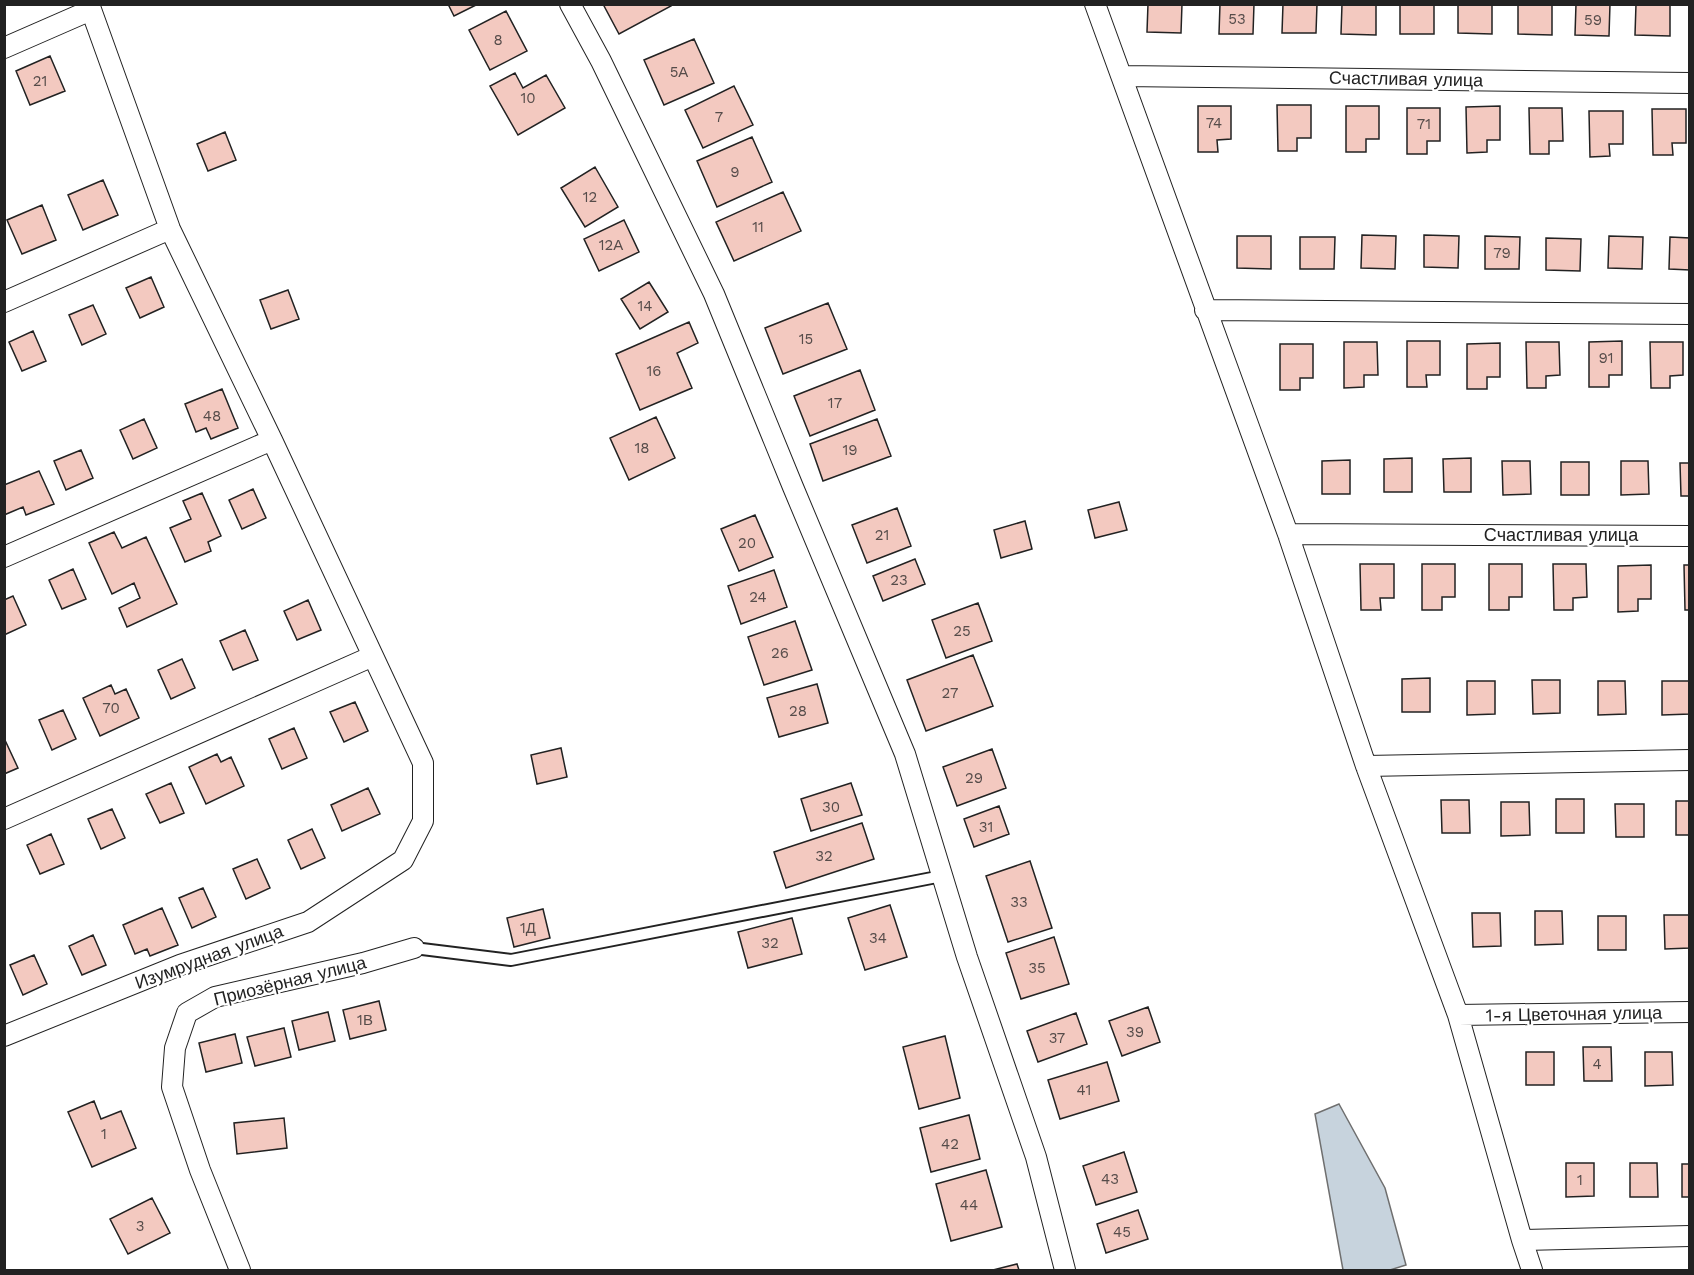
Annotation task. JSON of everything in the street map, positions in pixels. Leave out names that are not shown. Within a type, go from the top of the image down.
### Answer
[{"type":"street","points":[[570,4],[601,61],[714,294],[792,487],[905,754],[967,957],[1036,1157],[1065,1270]]},
{"type":"street","points":[[1095,4],[1288,534],[1366,766],[1458,1015],[1532,1270]]},
{"type":"street","points":[[4,48],[90,7],[170,229],[373,656],[4,819]]},
{"type":"street","name":"Счастливая улица","points":[[1122,76],[1689,83]]},
{"type":"street","points":[[4,302],[170,229]]},
{"type":"street","points":[[1205,310],[1689,314]]},
{"type":"street","points":[[4,557],[272,440]]},
{"type":"street","name":"Счастливая улица","points":[[1288,534],[1689,536]]},
{"type":"street","name":"Изумрудная улица","points":[[4,1036],[180,965],[308,922],[403,860],[423,821],[423,763],[373,656]]},
{"type":"street","points":[[1366,766],[1689,760]]},
{"type":"street","name":"Приозёрная улица","points":[[240,1270],[200,1170],[171,1087],[176,1048],[187,1013],[215,997],[363,963],[414,948]]},
{"type":"street","name":"1-я Цветочная улица","points":[[1458,1015],[1689,1012]]},
{"type":"street","points":[[1522,1240],[1689,1236]]},
{"type":"lane","points":[[414,948],[511,960],[942,876]]},
{"type":"shaded area","points":[[1339,1104],[1385,1188],[1406,1265],[1390,1270],[1343,1270],[1315,1114]]},
{"type":"building","points":[[448,4],[478,4],[454,16]]},
{"type":"building","points":[[603,4],[670,4],[671,6],[619,34]]},
{"type":"building","points":[[1148,4],[1182,4],[1181,33],[1147,32]]},
{"type":"building","points":[[1220,4],[1254,4],[1253,34],[1219,34]]},
{"type":"building","points":[[1283,4],[1317,4],[1316,33],[1282,33]]},
{"type":"building","points":[[1342,4],[1376,4],[1376,35],[1341,34]]},
{"type":"building","points":[[1400,4],[1434,4],[1434,34],[1400,34]]},
{"type":"building","points":[[1458,4],[1492,4],[1492,34],[1458,33]]},
{"type":"building","points":[[1518,4],[1552,4],[1552,35],[1518,34]]},
{"type":"building","points":[[1576,4],[1610,4],[1609,36],[1575,35]]},
{"type":"building","points":[[1636,4],[1670,4],[1670,36],[1635,35]]},
{"type":"building","points":[[506,11],[527,51],[490,70],[469,30]]},
{"type":"building","points":[[694,39],[714,83],[664,105],[644,60]]},
{"type":"building","points":[[50,56],[65,91],[30,105],[16,71]]},
{"type":"building","points":[[515,73],[523,88],[546,75],[565,108],[518,135],[490,86]]},
{"type":"building","points":[[734,86],[753,125],[703,148],[685,110]]},
{"type":"building","points":[[1277,105],[1311,105],[1311,138],[1297,138],[1297,151],[1278,151]]},
{"type":"building","points":[[1198,106],[1231,106],[1231,139],[1217,140],[1218,152],[1198,152]]},
{"type":"building","points":[[1346,106],[1379,106],[1379,139],[1366,139],[1366,152],[1346,152]]},
{"type":"building","points":[[1500,106],[1500,140],[1487,140],[1487,152],[1467,153],[1466,107]]},
{"type":"building","points":[[1407,108],[1440,108],[1440,141],[1427,141],[1427,154],[1407,154]]},
{"type":"building","points":[[1529,108],[1562,108],[1563,141],[1549,141],[1549,154],[1530,154]]},
{"type":"building","points":[[1652,109],[1686,109],[1686,143],[1672,143],[1673,155],[1653,155]]},
{"type":"building","points":[[1589,111],[1623,111],[1623,144],[1609,144],[1610,156],[1590,157]]},
{"type":"building","points":[[225,132],[236,160],[208,171],[197,144]]},
{"type":"building","points":[[752,137],[772,182],[717,207],[697,161]]},
{"type":"building","points":[[595,167],[618,207],[585,227],[561,188]]},
{"type":"building","points":[[103,180],[118,215],[83,230],[68,195]]},
{"type":"building","points":[[783,192],[801,231],[734,261],[716,222]]},
{"type":"building","points":[[42,205],[56,240],[22,254],[7,220]]},
{"type":"building","points":[[624,220],[639,252],[599,271],[584,239]]},
{"type":"building","points":[[1362,235],[1396,236],[1395,269],[1361,268]]},
{"type":"building","points":[[1424,235],[1459,236],[1458,268],[1424,267]]},
{"type":"building","points":[[1237,236],[1271,236],[1271,269],[1237,268]]},
{"type":"building","points":[[1485,236],[1520,237],[1519,269],[1485,269]]},
{"type":"building","points":[[1609,236],[1643,237],[1642,269],[1608,268]]},
{"type":"building","points":[[1300,237],[1335,237],[1334,269],[1300,269]]},
{"type":"building","points":[[1670,237],[1690,238],[1690,270],[1669,269]]},
{"type":"building","points":[[1546,238],[1581,239],[1580,271],[1546,270]]},
{"type":"building","points":[[151,277],[164,307],[140,318],[126,288]]},
{"type":"building","points":[[649,282],[668,312],[640,329],[621,299]]},
{"type":"building","points":[[288,290],[299,319],[271,329],[260,300]]},
{"type":"building","points":[[828,303],[847,349],[783,374],[765,328]]},
{"type":"building","points":[[93,305],[106,334],[82,345],[69,315]]},
{"type":"building","points":[[689,322],[698,343],[677,353],[692,388],[640,410],[616,354]]},
{"type":"building","points":[[33,331],[46,361],[22,371],[9,342]]},
{"type":"building","points":[[1407,341],[1440,341],[1440,375],[1426,375],[1427,387],[1407,387]]},
{"type":"building","points":[[1622,341],[1622,375],[1609,375],[1609,387],[1589,387],[1589,342]]},
{"type":"building","points":[[1344,342],[1377,342],[1378,375],[1364,375],[1364,387],[1344,388]]},
{"type":"building","points":[[1526,342],[1559,342],[1560,375],[1546,376],[1546,388],[1527,388]]},
{"type":"building","points":[[1650,342],[1683,342],[1683,375],[1670,376],[1670,388],[1651,388]]},
{"type":"building","points":[[1500,343],[1500,377],[1487,377],[1487,389],[1467,389],[1467,344]]},
{"type":"building","points":[[1280,344],[1313,344],[1313,378],[1300,378],[1300,390],[1280,390]]},
{"type":"building","points":[[860,370],[875,410],[810,436],[794,396]]},
{"type":"building","points":[[222,389],[238,428],[211,439],[206,428],[196,432],[185,404]]},
{"type":"building","points":[[656,417],[675,458],[629,480],[610,438]]},
{"type":"building","points":[[144,419],[157,448],[133,459],[120,430]]},
{"type":"building","points":[[877,419],[891,456],[823,481],[810,444]]},
{"type":"building","points":[[81,450],[93,478],[66,490],[54,461]]},
{"type":"building","points":[[1412,458],[1412,492],[1384,492],[1384,459]]},
{"type":"building","points":[[1471,458],[1471,492],[1444,492],[1443,459]]},
{"type":"building","points":[[1350,460],[1350,494],[1322,494],[1322,461]]},
{"type":"building","points":[[1502,461],[1530,461],[1531,494],[1503,495]]},
{"type":"building","points":[[1621,461],[1648,461],[1649,494],[1621,495]]},
{"type":"building","points":[[1561,462],[1589,462],[1589,495],[1561,495]]},
{"type":"building","points":[[1680,463],[1690,463],[1690,496],[1681,496]]},
{"type":"building","points":[[39,471],[54,504],[26,515],[23,507],[4,515],[4,485]]},
{"type":"building","points":[[253,489],[266,518],[242,529],[229,500]]},
{"type":"building","points":[[202,493],[221,536],[208,542],[211,551],[185,562],[170,528],[191,519],[183,501]]},
{"type":"building","points":[[1119,502],[1127,530],[1095,538],[1088,510]]},
{"type":"building","points":[[897,508],[911,546],[867,563],[852,525]]},
{"type":"building","points":[[755,515],[773,557],[739,571],[721,529]]},
{"type":"building","points":[[1025,521],[1032,549],[1001,558],[994,530]]},
{"type":"building","points":[[114,532],[122,548],[146,537],[177,604],[127,627],[119,608],[140,598],[134,583],[112,594],[89,543]]},
{"type":"building","points":[[915,559],[925,584],[883,601],[873,576]]},
{"type":"building","points":[[1360,564],[1394,564],[1394,598],[1380,598],[1381,610],[1361,610]]},
{"type":"building","points":[[1422,564],[1455,564],[1455,597],[1442,597],[1442,610],[1422,610]]},
{"type":"building","points":[[1489,564],[1522,564],[1522,597],[1509,597],[1509,610],[1489,610]]},
{"type":"building","points":[[1553,564],[1586,564],[1587,597],[1573,598],[1573,610],[1554,610]]},
{"type":"building","points":[[1651,565],[1651,599],[1638,599],[1638,611],[1618,612],[1618,566]]},
{"type":"building","points":[[1684,565],[1690,565],[1690,610],[1685,610]]},
{"type":"building","points":[[73,569],[86,599],[62,609],[49,580]]},
{"type":"building","points":[[774,570],[787,607],[741,624],[728,586]]},
{"type":"building","points":[[13,596],[26,625],[4,635],[4,600]]},
{"type":"building","points":[[308,600],[321,630],[297,640],[284,611]]},
{"type":"building","points":[[978,603],[992,641],[946,658],[932,620]]},
{"type":"building","points":[[795,621],[812,670],[764,685],[748,637]]},
{"type":"building","points":[[245,630],[258,660],[233,670],[220,641]]},
{"type":"building","points":[[973,655],[993,706],[926,731],[907,680]]},
{"type":"building","points":[[182,659],[195,688],[171,699],[158,670]]},
{"type":"building","points":[[1430,678],[1430,712],[1402,712],[1402,679]]},
{"type":"building","points":[[1532,680],[1560,680],[1560,713],[1533,714]]},
{"type":"building","points":[[1467,681],[1495,681],[1495,714],[1467,715]]},
{"type":"building","points":[[1598,681],[1625,681],[1626,714],[1598,715]]},
{"type":"building","points":[[1662,681],[1689,681],[1690,714],[1662,715]]},
{"type":"building","points":[[817,684],[828,723],[779,737],[767,698]]},
{"type":"building","points":[[111,685],[115,694],[126,689],[139,718],[100,736],[83,698]]},
{"type":"building","points":[[355,702],[368,731],[344,742],[330,712]]},
{"type":"building","points":[[63,710],[76,739],[52,750],[39,720]]},
{"type":"building","points":[[294,728],[307,758],[282,769],[269,739]]},
{"type":"building","points":[[4,738],[18,768],[4,774]]},
{"type":"building","points":[[561,748],[567,777],[537,784],[531,755]]},
{"type":"building","points":[[992,749],[1006,788],[957,806],[943,767]]},
{"type":"building","points":[[217,754],[221,762],[231,757],[244,786],[206,804],[189,767]]},
{"type":"building","points":[[171,783],[184,813],[160,823],[146,794]]},
{"type":"building","points":[[851,783],[862,815],[811,831],[801,799]]},
{"type":"building","points":[[368,788],[380,814],[342,831],[331,805]]},
{"type":"building","points":[[1556,799],[1584,799],[1584,833],[1556,833]]},
{"type":"building","points":[[1441,800],[1469,800],[1470,833],[1442,833]]},
{"type":"building","points":[[1676,801],[1690,801],[1690,835],[1676,835]]},
{"type":"building","points":[[1501,802],[1529,802],[1530,835],[1501,836]]},
{"type":"building","points":[[1615,804],[1644,804],[1644,837],[1616,837]]},
{"type":"building","points":[[999,806],[1009,834],[974,847],[964,819]]},
{"type":"building","points":[[112,809],[125,838],[101,849],[88,819]]},
{"type":"building","points":[[862,823],[874,859],[786,888],[774,852]]},
{"type":"building","points":[[312,829],[325,858],[301,869],[288,840]]},
{"type":"building","points":[[51,834],[64,864],[40,874],[27,845]]},
{"type":"building","points":[[257,859],[270,888],[246,899],[233,869]]},
{"type":"building","points":[[1030,861],[1052,928],[1008,942],[986,876]]},
{"type":"building","points":[[203,888],[216,917],[192,928],[179,898]]},
{"type":"building","points":[[890,905],[907,957],[865,970],[848,918]]},
{"type":"building","points":[[162,908],[178,945],[150,956],[147,949],[135,954],[123,925]]},
{"type":"building","points":[[543,909],[550,938],[514,947],[507,918]]},
{"type":"building","points":[[1535,911],[1562,911],[1563,944],[1535,945]]},
{"type":"building","points":[[1472,913],[1500,913],[1501,946],[1473,947]]},
{"type":"building","points":[[1664,915],[1690,915],[1690,948],[1665,949]]},
{"type":"building","points":[[1598,916],[1626,916],[1626,950],[1598,950]]},
{"type":"building","points":[[792,918],[802,954],[748,968],[738,932]]},
{"type":"building","points":[[93,935],[106,965],[82,975],[69,946]]},
{"type":"building","points":[[1054,937],[1069,984],[1021,999],[1006,953]]},
{"type":"building","points":[[34,955],[47,984],[23,995],[10,965]]},
{"type":"building","points":[[379,1001],[386,1030],[350,1039],[343,1010]]},
{"type":"building","points":[[1148,1007],[1160,1042],[1122,1056],[1109,1021]]},
{"type":"building","points":[[328,1012],[335,1041],[299,1050],[292,1021]]},
{"type":"building","points":[[1076,1013],[1087,1044],[1038,1062],[1027,1031]]},
{"type":"building","points":[[284,1028],[291,1057],[255,1066],[247,1037]]},
{"type":"building","points":[[235,1034],[242,1063],[206,1072],[199,1043]]},
{"type":"building","points":[[945,1036],[960,1098],[919,1109],[903,1047]]},
{"type":"building","points":[[1583,1047],[1611,1047],[1612,1081],[1584,1081]]},
{"type":"building","points":[[1526,1052],[1554,1052],[1554,1085],[1526,1085]]},
{"type":"building","points":[[1645,1052],[1672,1052],[1673,1085],[1645,1086]]},
{"type":"building","points":[[1107,1062],[1119,1101],[1060,1119],[1048,1080]]},
{"type":"building","points":[[94,1101],[101,1119],[121,1111],[136,1148],[92,1167],[68,1112]]},
{"type":"building","points":[[969,1115],[980,1159],[931,1172],[920,1128]]},
{"type":"building","points":[[284,1118],[287,1148],[237,1154],[234,1123]]},
{"type":"building","points":[[1124,1152],[1137,1192],[1096,1205],[1083,1166]]},
{"type":"building","points":[[1566,1163],[1594,1163],[1594,1196],[1566,1197]]},
{"type":"building","points":[[1630,1163],[1657,1163],[1658,1197],[1630,1197]]},
{"type":"building","points":[[1682,1164],[1690,1164],[1690,1197],[1682,1197]]},
{"type":"building","points":[[986,1170],[1002,1227],[951,1241],[936,1184]]},
{"type":"building","points":[[152,1198],[170,1233],[128,1254],[110,1219]]},
{"type":"building","points":[[1138,1210],[1148,1239],[1106,1253],[1097,1224]]},
{"type":"building","points":[[1017,1264],[1019,1270],[993,1270]]}]
